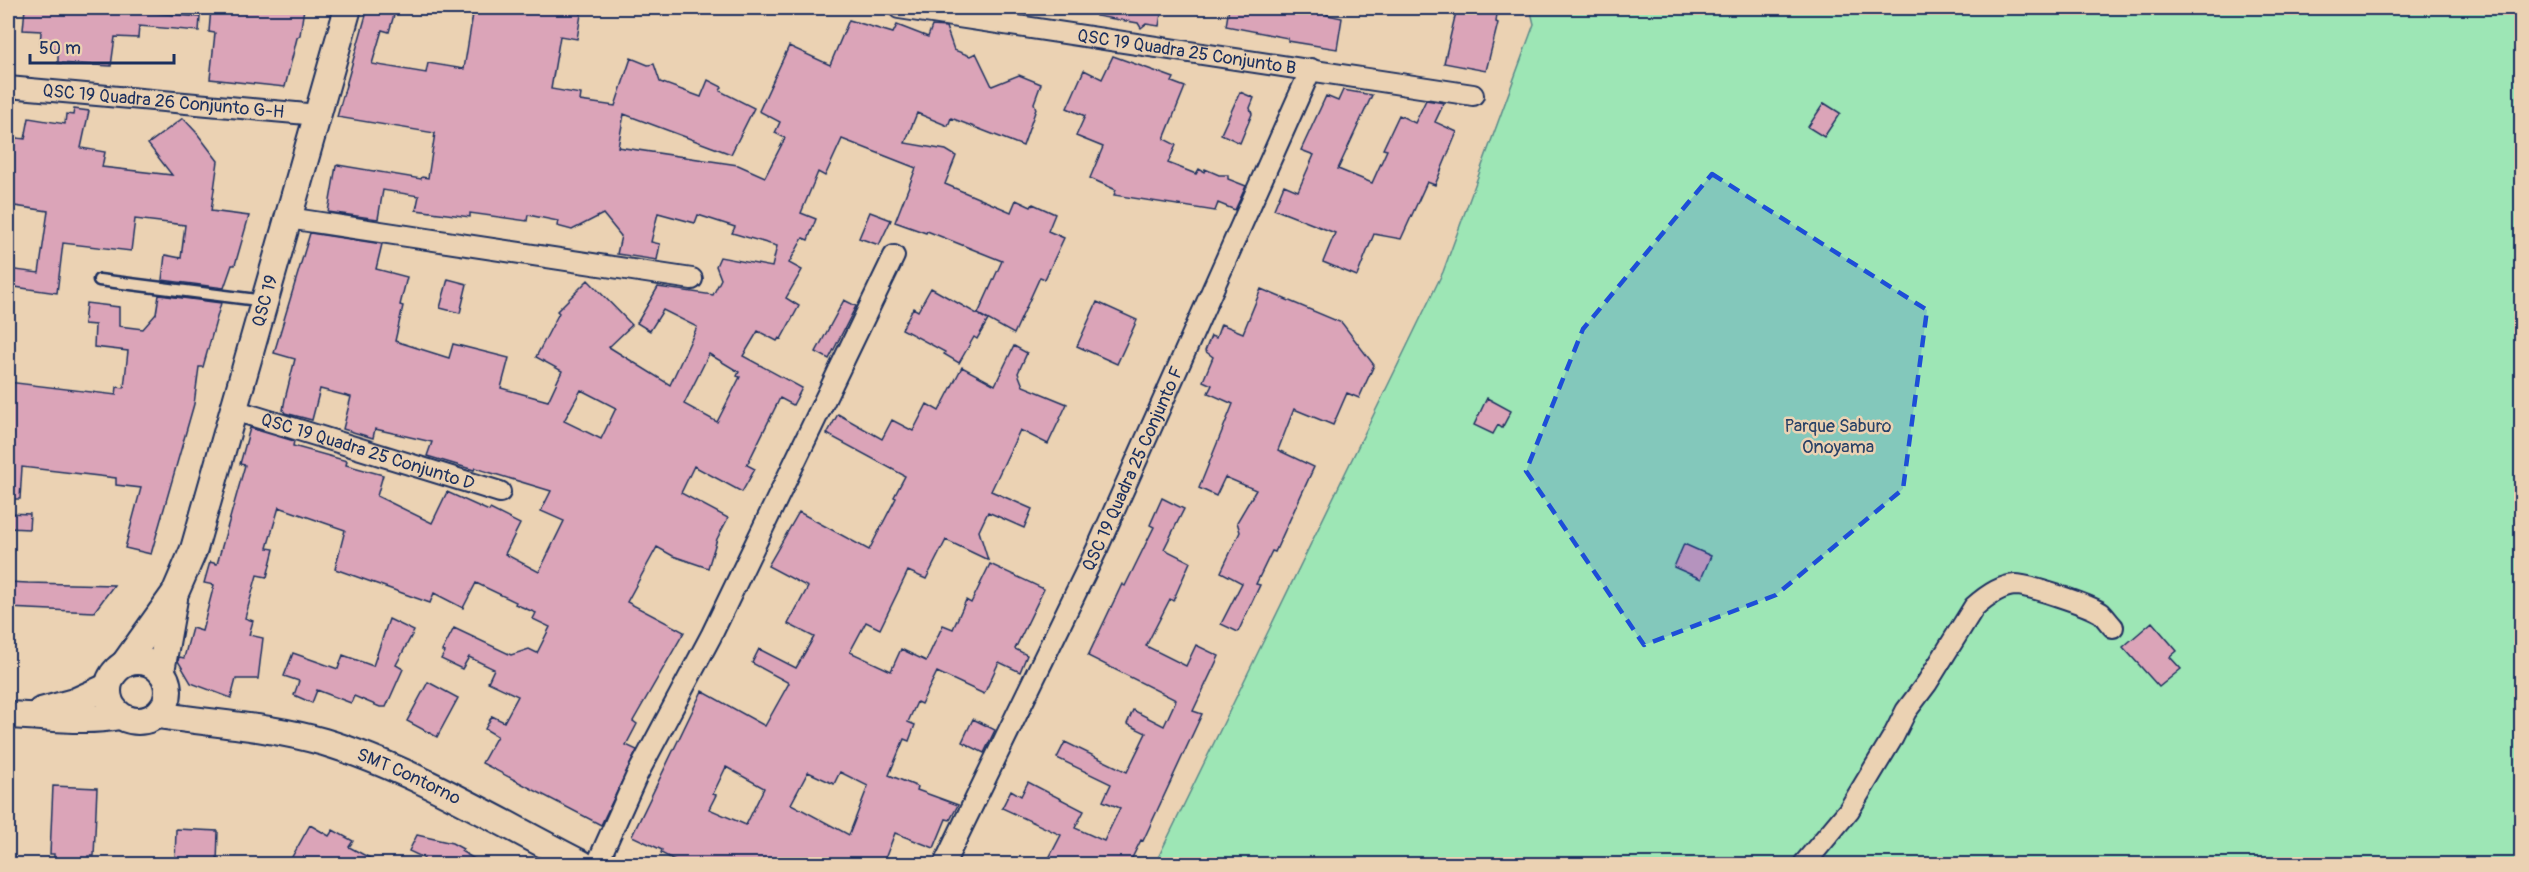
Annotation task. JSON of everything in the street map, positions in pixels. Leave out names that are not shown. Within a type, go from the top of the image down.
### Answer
[{"type":"street","name":"QSC 19","points":[[124,663],[175,593],[194,549],[348,8]]},
{"type":"street","name":"QSC 19 Quadra 25 Conjunto B","points":[[899,8],[1473,95]]},
{"type":"street","name":"QSC 19 Quadra 25 Conjunto F","points":[[944,864],[1097,549],[1311,69]]},
{"type":"street","name":"QSC 19 Quadra 26 Conjunto G-H","points":[[8,87],[318,115]]},
{"type":"street","points":[[288,218],[692,279]]},
{"type":"street","points":[[597,864],[637,775],[711,636],[894,256]]},
{"type":"street","name":"QSC 19 Quadra 25 Conjunto D","points":[[234,410],[500,492]]},
{"type":"street","points":[[1804,864],[1849,810],[1906,711],[1927,683],[1974,607],[1983,599],[2000,589],[2015,585],[2031,588],[2100,613],[2113,627]]},
{"type":"street","name":"QSC 19","points":[[163,693],[175,593]]},
{"type":"street","points":[[12,715],[70,720],[98,720],[119,716],[136,722],[146,721],[163,693],[145,661],[134,660],[124,663],[116,669],[107,687],[110,703],[119,716]]},
{"type":"street","points":[[12,715],[51,710],[107,687]]},
{"type":"street","name":"SMT Contorno","points":[[163,693],[196,705],[221,722],[298,735],[356,753],[468,805],[582,864]]},
{"type":"lane","points":[[99,280],[265,301]]},
{"type":"highlighted area","points":[[1712,174],[1927,310],[1903,489],[1776,595],[1644,645],[1526,471],[1583,329]]},
{"type":"green space","name":"Parque Saburo Onoyama","points":[[1530,8],[2521,8],[2521,864],[1155,864],[1443,272],[1534,24]]},
{"type":"building","points":[[25,8],[144,8],[143,12],[200,17],[199,31],[139,26],[138,38],[115,37],[111,66],[58,63],[58,50],[40,48],[41,31],[23,30]]},
{"type":"building","points":[[211,8],[304,8],[300,35],[297,38],[285,87],[210,79],[215,33],[209,32]]},
{"type":"building","points":[[368,8],[396,8],[389,32],[382,30],[372,64],[426,73],[428,63],[464,69],[474,8],[582,8],[577,39],[560,36],[551,89],[581,94],[580,101],[615,106],[631,58],[648,65],[654,64],[660,82],[701,97],[708,80],[722,87],[720,91],[754,108],[731,154],[624,114],[618,147],[738,165],[765,177],[785,138],[775,133],[780,122],[759,111],[789,46],[830,65],[849,20],[893,33],[897,25],[928,37],[932,26],[946,27],[954,50],[970,56],[976,53],[992,86],[1019,75],[1041,84],[1034,103],[1036,109],[1023,146],[951,118],[948,126],[917,113],[905,143],[946,150],[956,156],[945,184],[1011,212],[1016,200],[1031,207],[1033,204],[1055,214],[1048,231],[1064,238],[1045,279],[1040,277],[1014,334],[978,314],[1002,261],[927,231],[926,233],[895,222],[916,168],[842,139],[825,176],[818,172],[801,213],[816,219],[808,240],[803,238],[789,263],[802,270],[786,298],[799,306],[781,339],[777,341],[758,331],[743,356],[802,388],[793,405],[780,398],[747,465],[755,469],[742,492],[694,466],[681,493],[728,518],[717,539],[708,568],[673,556],[657,547],[627,602],[684,632],[633,721],[637,724],[626,745],[637,750],[601,825],[482,763],[497,736],[485,729],[492,716],[504,722],[518,696],[488,682],[494,669],[469,657],[462,669],[441,659],[445,652],[442,651],[454,628],[511,655],[529,649],[537,653],[550,627],[533,619],[536,613],[476,583],[463,608],[434,593],[430,603],[335,569],[345,530],[279,507],[267,548],[274,549],[267,577],[257,575],[245,618],[253,621],[249,635],[263,638],[258,679],[236,679],[231,698],[191,683],[178,661],[179,657],[184,658],[192,628],[202,631],[214,585],[204,583],[210,562],[217,564],[245,465],[240,464],[250,428],[294,441],[293,446],[347,461],[346,465],[383,475],[377,496],[432,523],[447,492],[489,511],[490,509],[520,524],[505,554],[539,572],[564,521],[541,511],[551,491],[427,456],[432,442],[375,429],[373,438],[343,429],[351,397],[320,389],[312,420],[285,413],[283,410],[285,399],[295,359],[274,353],[310,233],[382,244],[376,269],[407,277],[395,341],[449,358],[453,344],[509,358],[501,388],[548,401],[562,371],[536,357],[559,313],[557,311],[588,280],[632,325],[609,347],[670,385],[697,327],[663,310],[650,331],[637,323],[658,287],[713,295],[721,279],[716,266],[720,257],[772,267],[777,246],[732,233],[735,227],[698,215],[695,223],[658,213],[651,242],[660,244],[657,260],[617,254],[621,236],[603,214],[572,230],[557,226],[558,221],[528,215],[527,221],[470,213],[470,217],[416,210],[419,196],[383,190],[378,219],[328,212],[336,166],[421,179],[422,177],[428,178],[435,133],[337,117]],"holes":[[[709,354],[739,372],[737,376],[740,377],[717,422],[684,404]],[[581,390],[616,408],[601,439],[564,421]]]},
{"type":"building","points":[[1097,8],[1162,8],[1159,26],[1146,24],[1141,28],[1138,23],[1096,16]]},
{"type":"building","points":[[1229,8],[1328,8],[1327,15],[1342,18],[1337,49],[1288,41],[1288,38],[1226,26]]},
{"type":"building","points":[[1457,8],[1497,13],[1496,22],[1498,23],[1486,71],[1444,63]]},
{"type":"building","points":[[1113,56],[1174,78],[1172,82],[1185,87],[1164,139],[1176,145],[1168,163],[1196,174],[1199,169],[1204,172],[1205,169],[1219,175],[1228,175],[1228,179],[1246,186],[1235,210],[1218,203],[1215,211],[1114,195],[1116,190],[1090,178],[1103,147],[1076,136],[1085,116],[1067,108],[1084,70],[1102,79]]},
{"type":"building","points":[[1343,90],[1372,95],[1338,169],[1372,183],[1387,150],[1383,149],[1399,115],[1415,123],[1426,100],[1444,103],[1435,122],[1457,132],[1435,185],[1427,182],[1401,239],[1374,234],[1357,276],[1323,262],[1335,233],[1274,209],[1284,185],[1298,191],[1314,155],[1301,150],[1326,96],[1338,101]]},
{"type":"building","points":[[1240,92],[1254,98],[1250,108],[1252,114],[1240,143],[1221,134]]},
{"type":"building","points":[[1824,103],[1840,113],[1824,137],[1808,127]]},
{"type":"building","points":[[74,109],[89,111],[81,148],[105,152],[102,167],[172,175],[148,144],[183,118],[196,132],[218,161],[211,211],[249,216],[235,265],[232,265],[224,288],[162,280],[165,255],[181,258],[185,225],[135,219],[131,251],[63,243],[57,293],[8,286],[8,269],[39,273],[48,211],[8,205],[8,137],[25,139],[29,118],[65,124],[66,114],[73,115]]},
{"type":"building","points":[[870,212],[891,220],[879,245],[859,238]]},
{"type":"building","points":[[448,279],[467,284],[460,313],[440,308]]},
{"type":"building","points":[[931,288],[988,320],[977,339],[974,337],[959,363],[944,354],[945,352],[902,329],[913,308],[918,311]]},
{"type":"building","points":[[1261,289],[1342,323],[1374,365],[1359,398],[1347,393],[1333,425],[1294,409],[1278,450],[1314,467],[1275,552],[1272,551],[1256,584],[1260,585],[1238,632],[1221,624],[1242,583],[1221,572],[1240,532],[1237,522],[1256,490],[1225,477],[1216,496],[1199,488],[1233,404],[1208,393],[1212,385],[1203,381],[1213,357],[1205,351],[1211,336],[1216,338],[1221,324],[1243,333]]},
{"type":"building","points":[[159,295],[221,303],[203,367],[199,367],[194,404],[151,554],[125,548],[141,488],[116,485],[116,478],[22,467],[20,499],[8,499],[8,382],[116,395],[117,387],[124,388],[128,351],[94,347],[95,325],[84,324],[86,303],[119,307],[119,326],[143,329],[156,314]]},
{"type":"building","points":[[844,300],[856,306],[829,359],[816,352]]},
{"type":"building","points":[[1097,302],[1137,320],[1117,364],[1077,346]]},
{"type":"building","points":[[1014,346],[1027,353],[1018,373],[1023,386],[1067,404],[1048,444],[1020,430],[991,491],[1032,509],[1024,528],[988,512],[979,531],[988,560],[946,540],[926,579],[908,571],[880,629],[866,622],[850,652],[891,671],[901,649],[926,661],[943,625],[953,629],[966,600],[971,603],[990,564],[1044,589],[1015,649],[1027,655],[1020,672],[999,662],[984,694],[937,672],[921,704],[917,702],[908,722],[915,725],[909,741],[904,739],[889,775],[918,787],[917,790],[958,805],[950,820],[946,819],[934,848],[895,833],[883,864],[682,864],[661,853],[662,850],[632,836],[702,691],[765,726],[789,683],[752,663],[759,649],[796,668],[814,637],[788,624],[808,587],[768,566],[799,512],[869,550],[896,498],[894,497],[905,476],[827,434],[838,414],[882,439],[892,420],[913,431],[927,404],[939,411],[962,367],[995,385]],"holes":[[[726,767],[764,788],[746,825],[709,809],[716,795],[713,794]],[[808,772],[834,784],[840,772],[868,786],[849,835],[791,804]]]},
{"type":"building","points":[[1487,398],[1511,411],[1502,428],[1498,425],[1493,434],[1474,425]]},
{"type":"building","points":[[1162,498],[1184,509],[1164,549],[1190,562],[1173,601],[1170,599],[1146,646],[1186,666],[1196,645],[1219,656],[1193,711],[1202,714],[1143,841],[1141,840],[1129,864],[1046,864],[1061,835],[1002,808],[1011,790],[1021,796],[1028,782],[1084,811],[1075,828],[1104,841],[1120,808],[1103,801],[1111,784],[1057,758],[1065,742],[1127,772],[1146,733],[1127,724],[1133,710],[1164,726],[1176,700],[1088,656],[1122,584],[1125,586],[1154,527],[1150,525]]},
{"type":"building","points":[[8,513],[30,514],[29,529],[8,528]]},
{"type":"building","points":[[1684,544],[1711,556],[1701,579],[1674,567]]},
{"type":"building","points":[[8,582],[114,585],[94,612],[8,608]]},
{"type":"building","points":[[389,619],[414,631],[396,665],[403,669],[386,707],[380,707],[354,696],[351,703],[317,690],[312,703],[294,695],[299,681],[284,676],[293,653],[338,669],[343,655],[373,666]]},
{"type":"building","points":[[2152,622],[2177,651],[2170,657],[2181,669],[2159,687],[2123,647]]},
{"type":"building","points":[[428,682],[458,698],[437,737],[407,721]]},
{"type":"building","points":[[973,719],[995,730],[984,753],[962,742]]},
{"type":"building","points":[[53,786],[97,788],[94,856],[88,856],[88,863],[54,861],[54,854],[50,854]]},
{"type":"building","points":[[310,825],[329,836],[333,830],[353,841],[349,847],[381,864],[288,864]]},
{"type":"building","points":[[176,829],[218,831],[217,864],[175,864]]},
{"type":"building","points":[[417,835],[452,843],[483,864],[420,864],[424,858],[409,851]]}]
